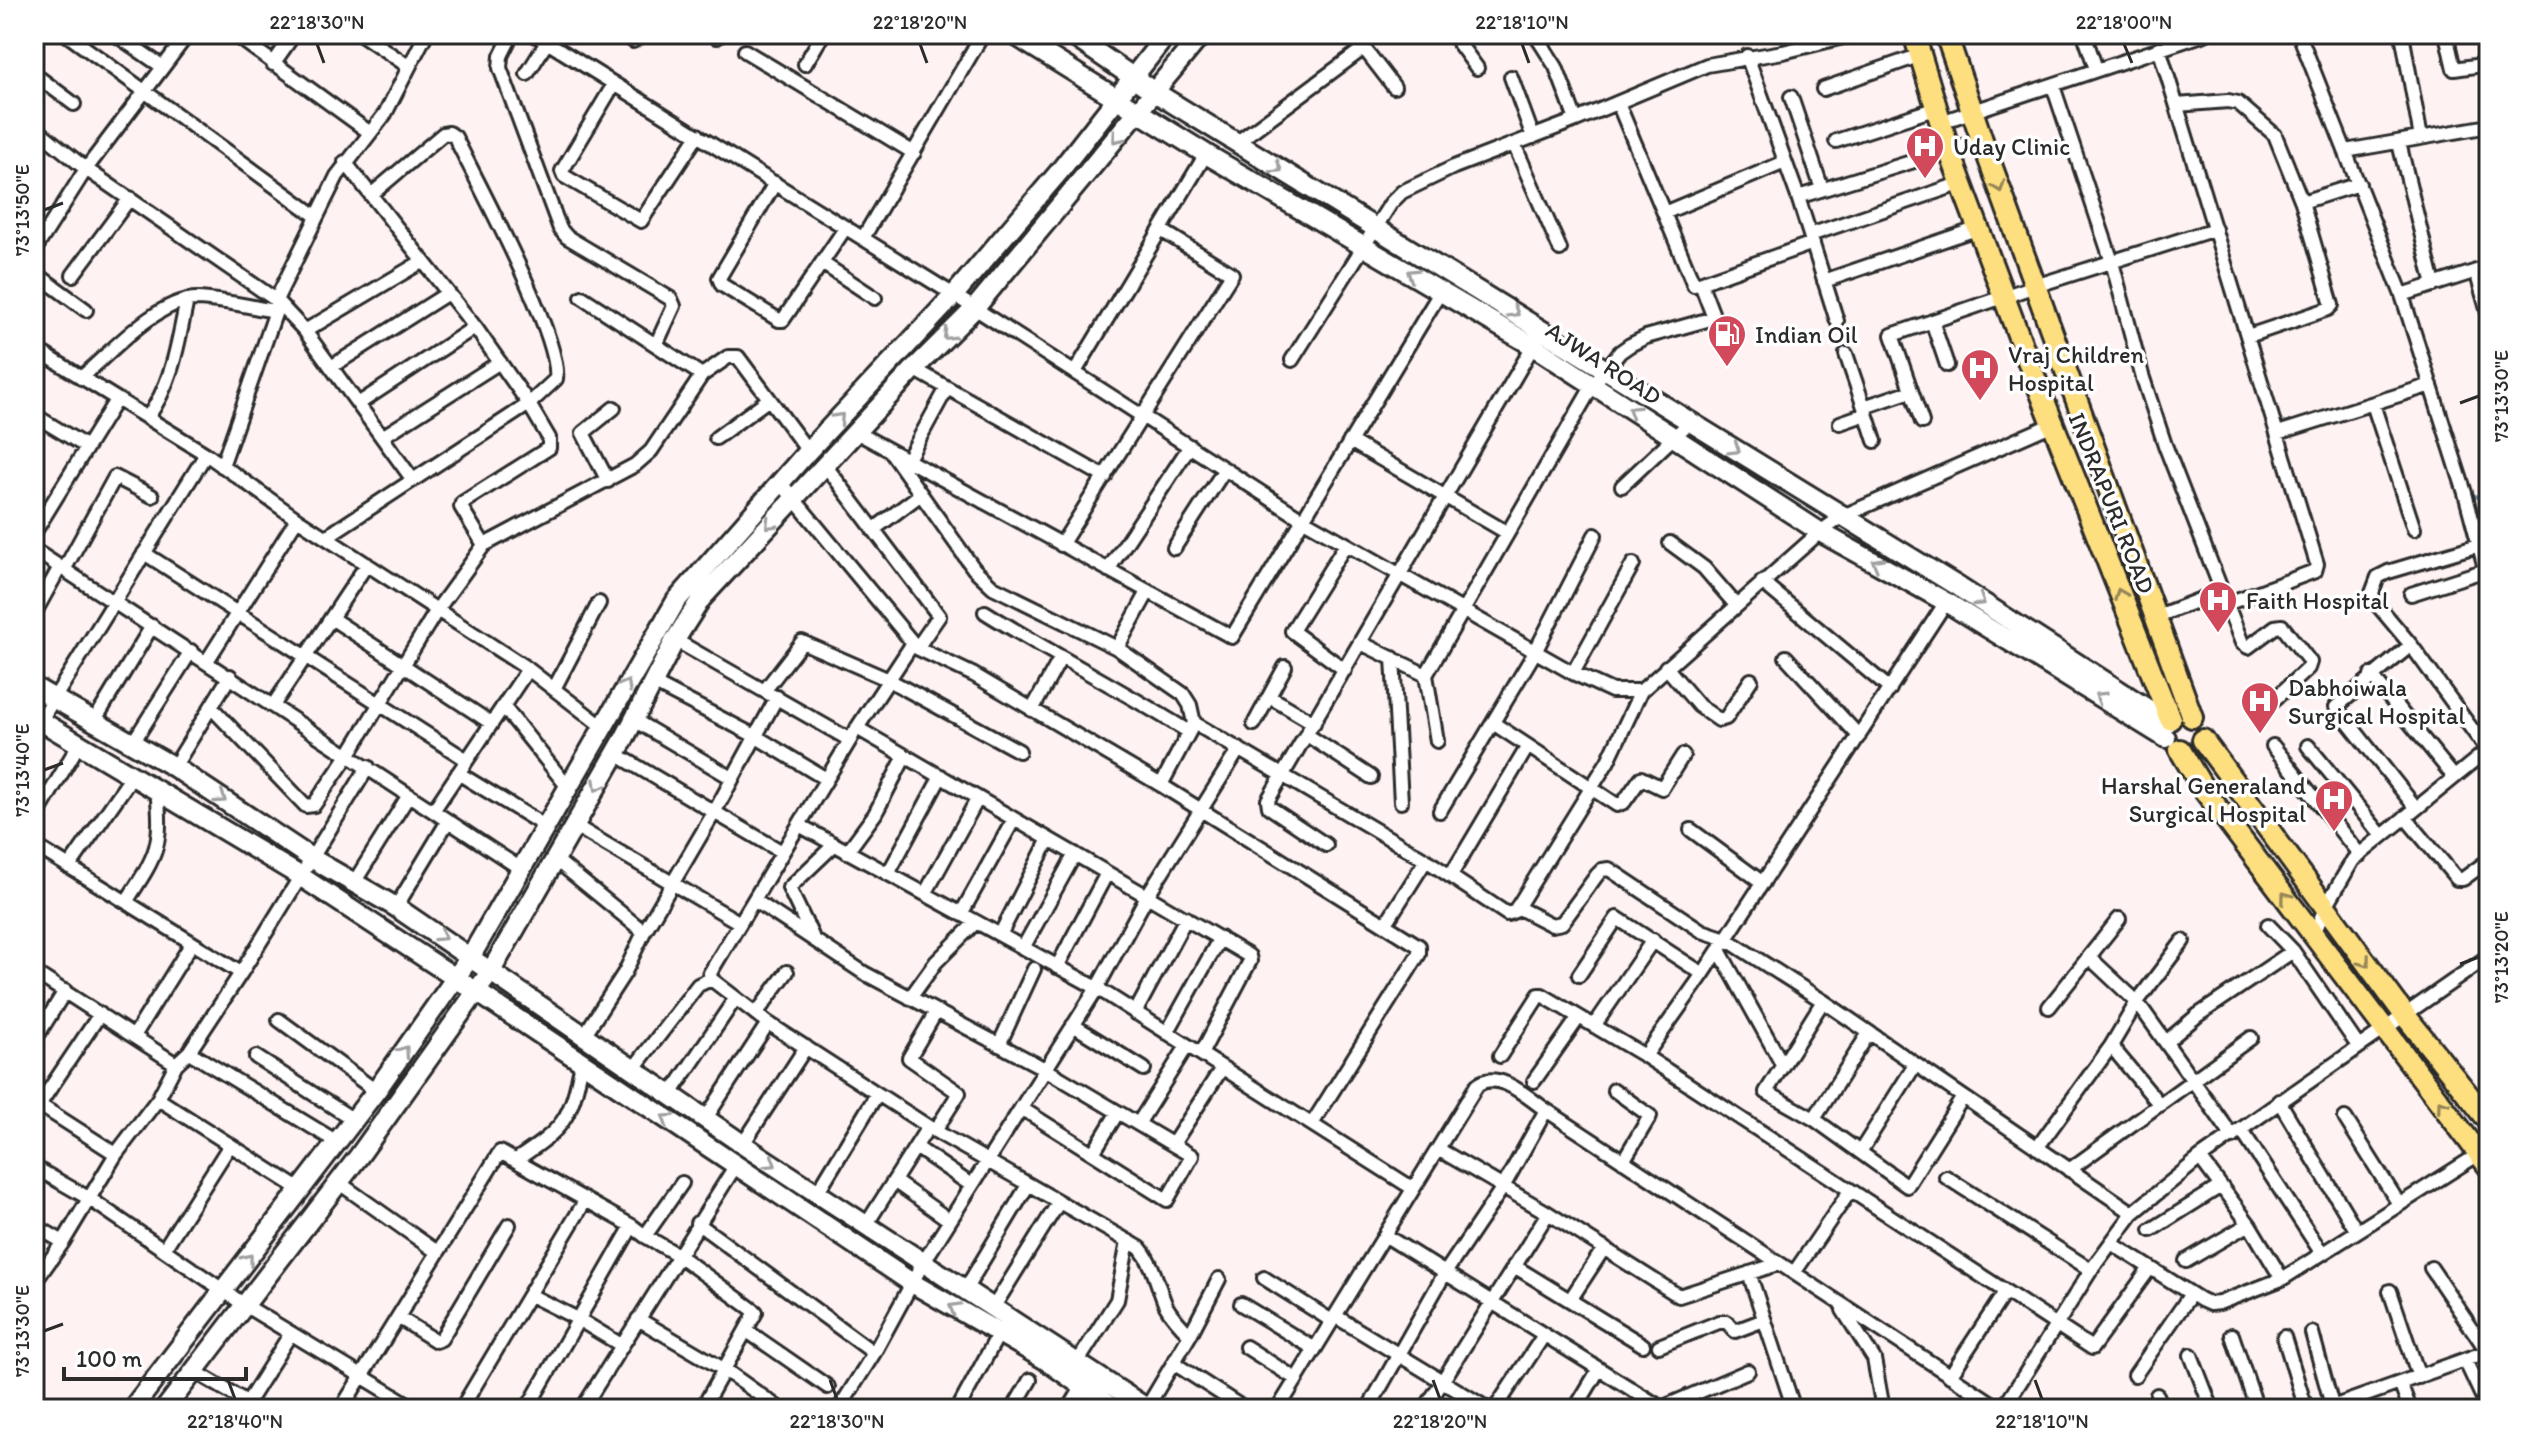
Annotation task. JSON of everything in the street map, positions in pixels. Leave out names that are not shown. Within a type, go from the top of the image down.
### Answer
[{"type":"main road","name":"INDRAPURI ROAD","points":[[1914,34],[1949,150],[2171,732],[2204,790],[2479,1148]]},
{"type":"main road","name":"INDRAPURI ROAD","points":[[1954,36],[1982,140],[2155,617],[2192,717],[2201,728],[2203,740]]},
{"type":"main road","points":[[2192,717],[2184,714],[2171,732],[2190,752],[2198,748],[2203,740],[2404,1014],[2487,1116]]},
{"type":"street","points":[[66,34],[316,216]]},
{"type":"street","points":[[115,34],[163,67]]},
{"type":"street","points":[[34,251],[86,169],[188,34]]},
{"type":"street","points":[[234,34],[369,132]]},
{"type":"street","points":[[273,64],[294,34]]},
{"type":"street","points":[[361,34],[408,66]]},
{"type":"street","points":[[222,466],[276,306],[316,216],[345,162],[385,114],[426,34]]},
{"type":"street","points":[[512,34],[501,56],[500,68],[560,229],[567,237],[671,299],[674,306],[656,345]]},
{"type":"street","points":[[534,34],[975,308],[1302,519],[1573,673],[1612,691],[1641,691]]},
{"type":"street","points":[[805,64],[823,34]]},
{"type":"street","points":[[863,238],[983,34]]},
{"type":"street","name":"AJWA ROAD","points":[[1013,34],[1206,154],[1366,245],[1533,346],[1820,532],[2171,732]]},
{"type":"street","name":"AJWA ROAD","points":[[1070,34],[1236,143],[1843,516],[2171,732]]},
{"type":"street","points":[[132,1409],[376,1091],[471,956],[676,601],[808,451],[954,295],[1118,99],[1167,34]]},
{"type":"street","points":[[165,1409],[246,1306],[491,971],[616,754],[675,640],[716,580],[975,308],[1202,34]]},
{"type":"street","points":[[1353,34],[1394,87]]},
{"type":"street","points":[[1452,34],[1477,68]]},
{"type":"street","points":[[1535,34],[1556,67],[1576,120]]},
{"type":"street","points":[[1292,360],[1391,203],[1402,192],[1454,167],[1707,65],[1783,52],[1855,34]]},
{"type":"street","points":[[2084,34],[2096,69]]},
{"type":"street","points":[[1836,141],[1939,115],[1973,113],[2182,38],[2205,34]]},
{"type":"street","points":[[2299,34],[2402,295],[2484,543],[2487,577],[2411,594]]},
{"type":"street","points":[[2402,34],[2421,138]]},
{"type":"street","points":[[2446,34],[2454,69],[2489,64]]},
{"type":"street","points":[[527,74],[547,42]]},
{"type":"street","points":[[1236,143],[1364,48]]},
{"type":"street","points":[[2155,617],[2315,571],[2317,564],[2159,48]]},
{"type":"street","points":[[745,51],[914,153]]},
{"type":"street","points":[[1823,89],[1921,55]]},
{"type":"street","points":[[1747,56],[1798,197],[1837,321]]},
{"type":"street","points":[[34,74],[74,104]]},
{"type":"street","points":[[1511,77],[1533,137]]},
{"type":"street","points":[[614,84],[562,171],[576,184],[641,221],[698,135]]},
{"type":"street","points":[[2053,86],[2112,262],[2156,417],[2244,645],[2248,647],[2275,627],[2282,626],[2310,662],[2308,668],[2264,709]]},
{"type":"street","points":[[1791,97],[1822,189]]},
{"type":"street","points":[[1618,103],[1692,283],[1697,286],[1811,239],[1962,183]]},
{"type":"street","points":[[2177,105],[2238,103],[2275,135],[2302,202],[2332,305],[2248,336]]},
{"type":"street","points":[[2345,151],[2489,126]]},
{"type":"street","points":[[35,130],[276,306],[305,331],[413,480]]},
{"type":"street","points":[[326,537],[529,404],[556,379],[555,361],[540,314],[455,137],[449,133],[443,134],[372,194]]},
{"type":"street","points":[[1798,197],[1982,140]]},
{"type":"street","points":[[2399,143],[2434,285]]},
{"type":"street","points":[[1514,144],[1560,249]]},
{"type":"street","points":[[1075,372],[1206,154]]},
{"type":"street","points":[[345,162],[475,327],[549,438],[549,448],[465,498],[461,507],[484,545]]},
{"type":"street","points":[[1664,213],[1785,162]]},
{"type":"street","points":[[775,183],[719,278],[720,282],[779,320],[783,320],[846,227]]},
{"type":"street","points":[[2302,202],[2359,184]]},
{"type":"street","points":[[73,275],[130,198]]},
{"type":"street","points":[[1824,281],[1979,228]]},
{"type":"street","points":[[1922,422],[1892,335],[2215,229]]},
{"type":"street","points":[[1061,545],[1232,274],[1161,230]]},
{"type":"street","points":[[305,331],[423,261]]},
{"type":"street","points":[[822,263],[875,298]]},
{"type":"street","points":[[2402,295],[2482,269],[2489,316]]},
{"type":"street","points":[[34,272],[86,310]]},
{"type":"street","points":[[1437,741],[1426,675],[1506,532],[1593,385],[1620,352],[1646,337],[1714,318],[1701,284]]},
{"type":"street","points":[[856,432],[1232,637],[1441,291]]},
{"type":"street","points":[[331,367],[448,293]]},
{"type":"street","points":[[582,297],[702,375]]},
{"type":"street","points":[[81,378],[148,320],[187,300],[276,306]]},
{"type":"street","points":[[147,418],[164,394],[187,300]]},
{"type":"street","points":[[1932,321],[1947,365]]},
{"type":"street","points":[[358,404],[475,327]]},
{"type":"street","points":[[1326,845],[1269,807],[1268,800],[1533,346]]},
{"type":"street","points":[[34,348],[206,454],[297,519],[528,669],[603,727]]},
{"type":"street","points":[[1846,354],[1875,441]]},
{"type":"street","points":[[211,707],[306,806],[316,802],[437,610],[484,545],[635,465],[651,451],[702,375],[733,355],[738,357],[808,451]]},
{"type":"street","points":[[382,437],[500,362]]},
{"type":"street","points":[[914,369],[1105,477]]},
{"type":"street","points":[[2278,433],[2431,385]]},
{"type":"street","points":[[907,461],[947,388]]},
{"type":"street","points":[[1840,423],[1911,391]]},
{"type":"street","points":[[716,438],[769,399]]},
{"type":"street","points":[[34,533],[116,400]]},
{"type":"street","points":[[2373,404],[2414,529]]},
{"type":"street","points":[[608,481],[583,433],[614,408]]},
{"type":"street","points":[[34,415],[87,447]]},
{"type":"street","points":[[1622,486],[1691,421]]},
{"type":"street","points":[[985,612],[1060,659],[1284,774],[1451,875],[1507,914],[1513,913],[1608,761],[1641,691],[1666,667],[1820,532],[1843,516],[2053,424]]},
{"type":"street","points":[[1350,441],[1506,532]]},
{"type":"street","points":[[1108,570],[1190,446]]},
{"type":"street","points":[[891,452],[974,569],[993,587],[1117,648],[1183,694],[1190,705],[1191,727],[1161,785]]},
{"type":"street","points":[[206,454],[55,699],[36,723],[133,775],[300,876],[912,1283],[1044,1359],[1114,1409]]},
{"type":"street","points":[[825,465],[939,616],[889,680],[857,728],[710,973],[711,979],[768,1023],[932,1129],[1140,1248],[1147,1256],[1166,1305],[1190,1335]]},
{"type":"street","points":[[1174,548],[1225,469]]},
{"type":"street","points":[[34,614],[115,477],[152,496]]},
{"type":"street","points":[[780,482],[915,646],[974,675],[1161,785],[1419,946],[1419,954],[1312,1124]]},
{"type":"street","points":[[873,530],[921,494]]},
{"type":"street","points":[[207,661],[297,519]]},
{"type":"street","points":[[1440,811],[1535,652],[1595,535]]},
{"type":"street","points":[[1670,543],[1704,568],[1736,605]]},
{"type":"street","points":[[2314,934],[2353,860],[2454,777],[2487,754],[2411,645],[2375,602],[2372,593],[2378,577],[2484,543]]},
{"type":"street","points":[[1345,670],[1292,631],[1346,544]]},
{"type":"street","points":[[34,550],[274,704],[521,869]]},
{"type":"street","points":[[144,553],[467,760]]},
{"type":"street","points":[[274,704],[367,564]]},
{"type":"street","points":[[1573,673],[1633,564]]},
{"type":"street","points":[[1762,582],[1890,689]]},
{"type":"street","points":[[1117,648],[1148,592]]},
{"type":"street","points":[[1645,1056],[1723,945],[1946,602]]},
{"type":"street","points":[[554,689],[599,603]]},
{"type":"street","points":[[331,618],[491,723]]},
{"type":"street","points":[[95,720],[152,626]]},
{"type":"street","points":[[675,640],[850,740]]},
{"type":"street","points":[[765,690],[802,642],[889,680],[1019,751]]},
{"type":"street","points":[[1361,643],[1426,675]]},
{"type":"street","points":[[2411,645],[2371,675],[2338,705],[2337,710],[2416,808]]},
{"type":"street","points":[[132,744],[191,651]]},
{"type":"street","points":[[1786,657],[1859,736]]},
{"type":"street","points":[[1393,658],[1401,802]]},
{"type":"street","points":[[1032,710],[1060,659]]},
{"type":"street","points":[[1254,724],[1285,667]]},
{"type":"street","points":[[1666,667],[1699,706],[1719,720],[1726,718],[1751,680]]},
{"type":"street","points":[[433,811],[528,669]]},
{"type":"street","points":[[2371,675],[2454,777]]},
{"type":"street","points":[[174,767],[230,676]]},
{"type":"street","points":[[653,683],[755,736],[826,779]]},
{"type":"street","points":[[34,687],[174,767],[311,858],[396,907],[743,1144],[1147,1409],[1175,1364],[1219,1279]]},
{"type":"street","points":[[585,1034],[625,972],[644,932],[777,697]]},
{"type":"street","points":[[1270,697],[1314,723]]},
{"type":"street","points":[[503,706],[567,786]]},
{"type":"street","points":[[634,720],[732,778]]},
{"type":"street","points":[[1493,723],[1617,805],[1621,805],[1641,778],[1662,788],[1683,755]]},
{"type":"street","points":[[857,728],[1246,952],[1250,961],[1201,1054]]},
{"type":"street","points":[[1307,735],[1371,777]]},
{"type":"street","points":[[34,820],[79,744]]},
{"type":"street","points":[[1451,875],[1528,746]]},
{"type":"street","points":[[2273,746],[2360,855]]},
{"type":"street","points":[[2308,746],[2382,836]]},
{"type":"street","points":[[839,1409],[949,1220],[1097,988],[1147,896],[1239,749]]},
{"type":"street","points":[[616,754],[782,852]]},
{"type":"street","points":[[847,852],[875,814],[905,756]]},
{"type":"street","points":[[34,1283],[63,1242],[116,1154],[158,1099],[176,1064],[189,1052],[241,973],[368,767]]},
{"type":"street","points":[[458,773],[545,826]]},
{"type":"street","points":[[69,867],[133,775]]},
{"type":"street","points":[[888,874],[941,776]]},
{"type":"street","points":[[126,902],[156,851],[160,819],[157,789]]},
{"type":"street","points":[[354,912],[361,885],[409,795]]},
{"type":"street","points":[[925,894],[978,798]]},
{"type":"street","points":[[2405,817],[2457,879],[2463,879],[2489,860]]},
{"type":"street","points":[[961,914],[1014,819]]},
{"type":"street","points":[[396,907],[448,821]]},
{"type":"street","points":[[799,825],[1097,988],[1412,1188]]},
{"type":"street","points":[[575,826],[740,923]]},
{"type":"street","points":[[1691,830],[1763,883]]},
{"type":"street","points":[[1000,935],[1049,839]]},
{"type":"street","points":[[34,845],[241,973]]},
{"type":"street","points":[[814,939],[789,888],[834,845]]},
{"type":"street","points":[[1023,948],[1075,854]]},
{"type":"street","points":[[556,860],[644,932]]},
{"type":"street","points":[[1385,925],[1426,860]]},
{"type":"street","points":[[1517,907],[1552,925],[1562,923],[1597,875],[1609,869],[1723,945],[1823,1001],[2133,1213]]},
{"type":"street","points":[[1057,967],[1107,873]]},
{"type":"street","points":[[754,900],[864,973],[1045,1069],[1192,1156],[1167,1200],[1021,1108]]},
{"type":"street","points":[[1135,1013],[1186,918]]},
{"type":"street","points":[[1579,975],[1617,918],[1703,974]]},
{"type":"street","points":[[2049,1007],[2119,919]]},
{"type":"street","points":[[910,998],[923,976],[976,922]]},
{"type":"street","points":[[2268,925],[2293,951],[2358,1046]]},
{"type":"street","points":[[1167,1033],[1220,938]]},
{"type":"street","points":[[1594,1026],[1653,940]]},
{"type":"street","points":[[2037,1148],[2111,1046],[2137,1002],[2183,941]]},
{"type":"street","points":[[134,1036],[192,943]]},
{"type":"street","points":[[1723,945],[1782,1064]]},
{"type":"street","points":[[2166,1042],[2198,1015],[2293,951]]},
{"type":"street","points":[[2089,957],[2137,1002],[2321,1252]]},
{"type":"street","points":[[1278,1409],[1386,1236],[1412,1188],[1482,1081],[1490,1079],[1502,1082],[1546,1110],[2002,1409],[2091,1270],[2133,1213],[2200,1158],[2279,1101],[2487,961]]},
{"type":"street","points":[[999,1045],[1034,969]]},
{"type":"street","points":[[34,972],[176,1064]]},
{"type":"street","points":[[756,1014],[787,972]]},
{"type":"street","points":[[634,1068],[698,985],[711,979]]},
{"type":"street","points":[[34,1041],[65,991]]},
{"type":"street","points":[[1500,1056],[1540,994],[1645,1056],[2088,1347],[2095,1346],[2150,1268]]},
{"type":"street","points":[[671,1094],[735,999]]},
{"type":"street","points":[[1823,1001],[1766,1092],[1814,1119],[1909,1186],[1963,1097]]},
{"type":"street","points":[[866,1225],[916,1147],[959,1093],[909,1058],[936,1012]]},
{"type":"street","points":[[100,1014],[36,1103],[116,1154]]},
{"type":"street","points":[[1534,1081],[1579,1017]]},
{"type":"street","points":[[279,1020],[376,1091]]},
{"type":"street","points":[[706,1118],[768,1023]]},
{"type":"street","points":[[1073,1025],[1144,1069]]},
{"type":"street","points":[[1814,1119],[1869,1033]]},
{"type":"street","points":[[2069,1170],[2251,1038]]},
{"type":"street","points":[[1138,1124],[1187,1046]]},
{"type":"street","points":[[2111,1046],[2160,1105]]},
{"type":"street","points":[[743,1144],[806,1047]]},
{"type":"street","points":[[189,1052],[337,1142]]},
{"type":"street","points":[[256,1057],[354,1120]]},
{"type":"street","points":[[516,1160],[550,1137],[567,1117],[574,1101],[582,1062]]},
{"type":"street","points":[[1860,1152],[1915,1065]]},
{"type":"street","points":[[1173,1144],[1222,1068]]},
{"type":"street","points":[[1614,1090],[1650,1116],[1623,1161]]},
{"type":"street","points":[[817,1193],[877,1094]]},
{"type":"street","points":[[158,1099],[301,1190]]},
{"type":"street","points":[[2279,1101],[2356,1230]]},
{"type":"street","points":[[1368,1409],[1445,1273],[1503,1187],[1546,1110]]},
{"type":"street","points":[[1093,1153],[1118,1112]]},
{"type":"street","points":[[2111,1243],[2191,1294],[2210,1304],[2219,1303],[2282,1279],[2399,1204],[2479,1148],[2487,1116]]},
{"type":"street","points":[[2345,1118],[2399,1204]]},
{"type":"street","points":[[164,1249],[230,1145]]},
{"type":"street","points":[[916,1147],[971,1185]]},
{"type":"street","points":[[1438,1149],[1548,1213],[1679,1296],[1778,1264]]},
{"type":"street","points":[[341,1409],[497,1153],[503,1152],[678,1255],[755,1311],[757,1314],[702,1409]]},
{"type":"street","points":[[2200,1158],[2249,1224],[2282,1279]]},
{"type":"street","points":[[582,1409],[736,1165]]},
{"type":"street","points":[[34,1167],[90,1199],[246,1306],[416,1409]]},
{"type":"street","points":[[1946,1177],[2091,1270]]},
{"type":"street","points":[[894,1181],[949,1220]]},
{"type":"street","points":[[338,1182],[437,1252]]},
{"type":"street","points":[[645,1236],[682,1183]]},
{"type":"street","points":[[965,1290],[1028,1185]]},
{"type":"street","points":[[2151,1230],[2221,1186]]},
{"type":"street","points":[[1794,1273],[1850,1191]]},
{"type":"street","points":[[461,1409],[585,1201]]},
{"type":"street","points":[[993,1308],[1059,1202]]},
{"type":"street","points":[[1425,1409],[1548,1213]]},
{"type":"street","points":[[697,1223],[874,1353]]},
{"type":"street","points":[[2186,1261],[2249,1224]]},
{"type":"street","points":[[34,1225],[63,1242]]},
{"type":"street","points":[[398,1317],[436,1341],[441,1339],[509,1225]]},
{"type":"street","points":[[527,1409],[632,1226]]},
{"type":"street","points":[[1386,1236],[1659,1408],[1748,1371]]},
{"type":"street","points":[[1077,1363],[1117,1300],[1128,1241]]},
{"type":"street","points":[[1570,1300],[1604,1248]]},
{"type":"street","points":[[1514,1266],[1643,1345]]},
{"type":"street","points":[[2312,1333],[2331,1408],[2489,1352],[2431,1268]]},
{"type":"street","points":[[1749,1273],[1794,1409]]},
{"type":"street","points":[[1264,1278],[1488,1409]]},
{"type":"street","points":[[2390,1291],[2419,1377]]},
{"type":"street","points":[[1950,1376],[2005,1292]]},
{"type":"street","points":[[2135,1375],[2191,1294]]},
{"type":"street","points":[[530,1295],[621,1345]]},
{"type":"street","points":[[1241,1304],[1315,1349]]},
{"type":"street","points":[[1840,1304],[1874,1359],[1883,1409]]},
{"type":"street","points":[[638,1319],[725,1370],[780,1409]]},
{"type":"street","points":[[1659,1346],[1723,1321],[1735,1331],[1764,1320]]},
{"type":"street","points":[[747,1331],[828,1387]]},
{"type":"street","points":[[194,1371],[245,1401],[249,1400],[291,1333]]},
{"type":"street","points":[[958,1409],[999,1333]]},
{"type":"street","points":[[1495,1409],[1544,1335]]},
{"type":"street","points":[[2232,1335],[2257,1409]]},
{"type":"street","points":[[2284,1337],[2306,1409]]},
{"type":"street","points":[[1246,1347],[1296,1379]]},
{"type":"street","points":[[2191,1355],[2212,1409]]},
{"type":"street","points":[[2465,1360],[2488,1409]]},
{"type":"street","points":[[1175,1364],[1240,1406]]},
{"type":"street","points":[[1575,1409],[1599,1369]]},
{"type":"street","points":[[1013,1409],[1030,1380]]},
{"type":"street","points":[[2400,1383],[2410,1409]]},
{"type":"street","points":[[1069,1409],[1083,1386]]},
{"type":"street","points":[[2157,1395],[2163,1409]]},
{"type":"street","points":[[34,1397],[53,1409]]},
{"type":"waterway","points":[[2468,494],[2489,500]]},
{"type":"place","name":"Uday Clinic","points":[[1925,180]]},
{"type":"place","name":"Indian Oil","points":[[1727,368]]},
{"type":"place","name":"Vraj Children Hospital","points":[[1980,402]]},
{"type":"place","name":"Faith Hospital","points":[[2218,634]]},
{"type":"place","name":"Dabhoiwala Surgical Hospital","points":[[2260,735]]},
{"type":"place","name":"Harshal Generaland Surgical Hospital","points":[[2334,833]]}]
